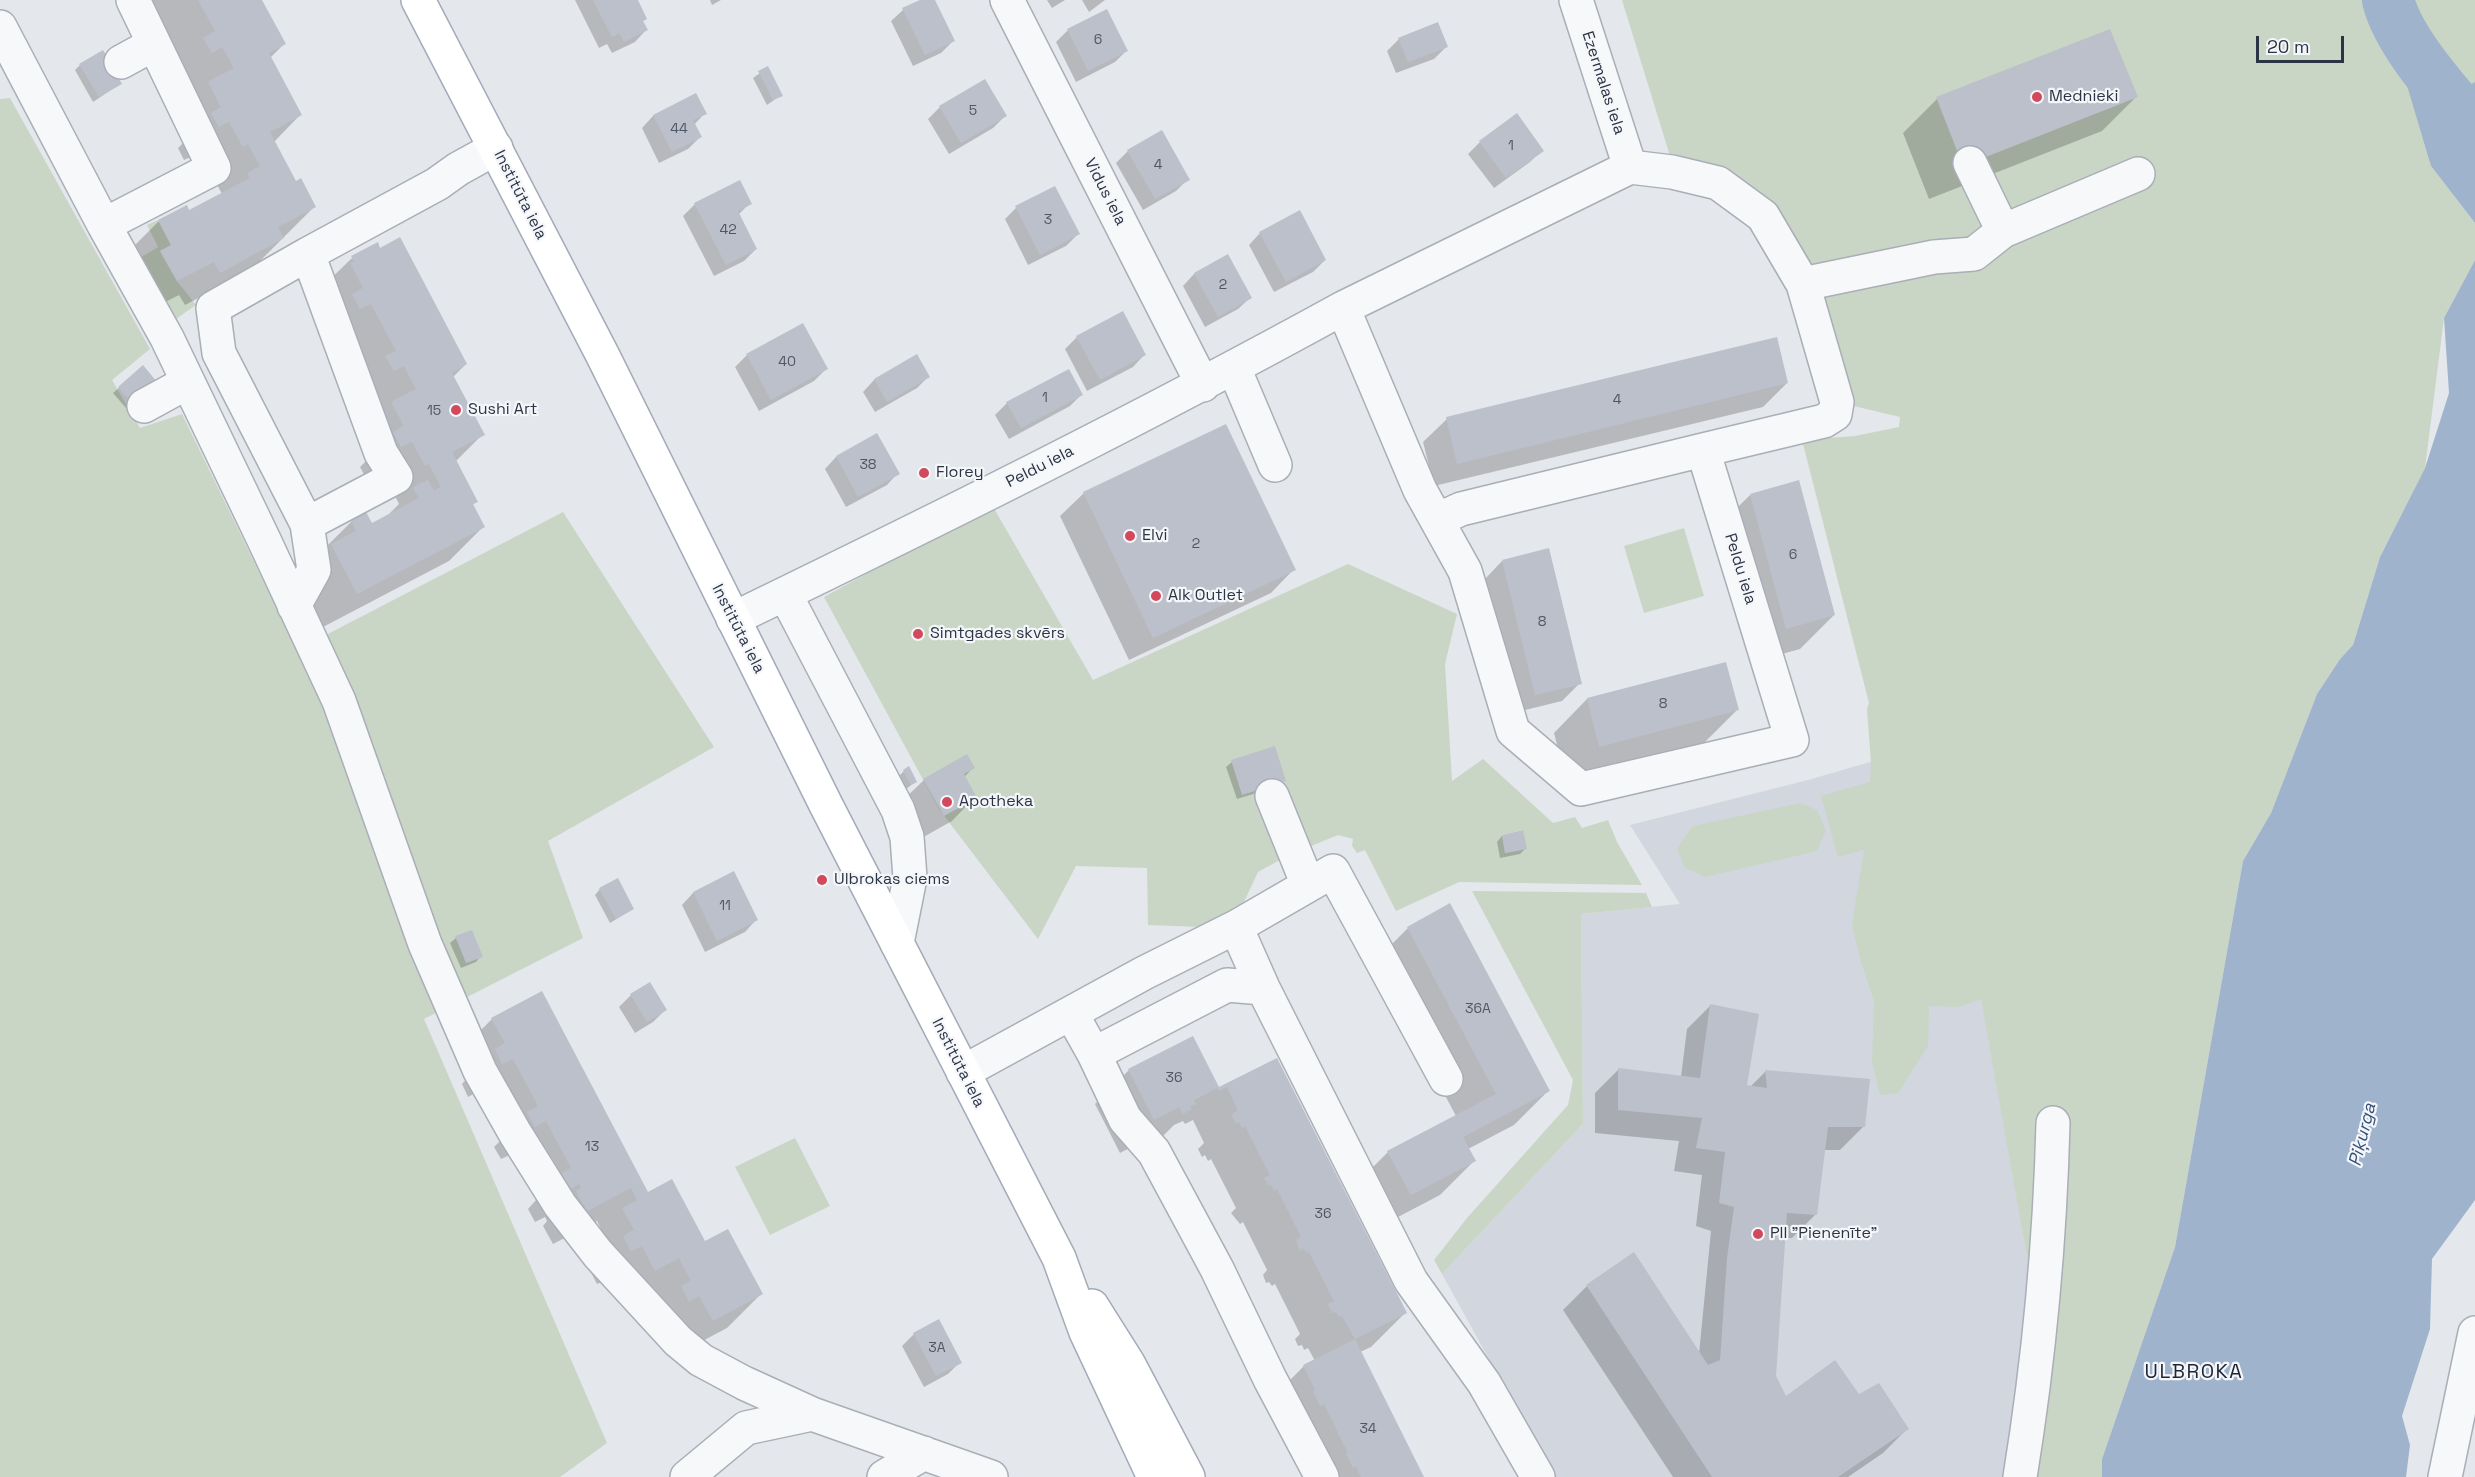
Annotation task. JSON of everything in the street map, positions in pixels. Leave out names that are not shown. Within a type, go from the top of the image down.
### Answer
[{"type":"main road","name":"Institūta iela","points":[[418,0],[496,148],[897,944],[1059,1258],[1128,1363],[1188,1477]]},
{"type":"main road","name":"Institūta iela","points":[[1059,1258],[1086,1332],[1154,1477]]},
{"type":"street","points":[[104,225],[214,168],[133,0]]},
{"type":"street","name":"Vidus iela","points":[[1007,0],[1203,385]]},
{"type":"street","name":"Ezermalas iela","points":[[1576,0],[1630,167]]},
{"type":"street","points":[[0,27],[104,225],[167,338],[188,382],[339,701],[444,956],[480,1071],[560,1205],[598,1254],[692,1353],[744,1383],[812,1414],[975,1474]]},
{"type":"street","points":[[121,62],[154,44]]},
{"type":"street","points":[[294,606],[314,570],[307,524],[219,353],[213,308],[437,184],[496,148]]},
{"type":"street","points":[[1970,164],[2003,231]]},
{"type":"street","points":[[1437,520],[1461,509],[1824,421],[1835,414],[1837,402],[1803,284],[1763,216],[1718,183],[1672,172],[1630,167]]},
{"type":"street","name":"Peldu iela","points":[[733,619],[1020,479],[1203,385],[1343,308],[1630,167]]},
{"type":"street","points":[[1803,284],[1934,257],[1974,254],[2003,231],[2138,174]]},
{"type":"street","points":[[307,524],[396,477],[381,453],[308,254]]},
{"type":"street","name":"Peldu iela","points":[[1343,308],[1420,490],[1465,571],[1513,731],[1581,789],[1792,740],[1703,450]]},
{"type":"street","points":[[1234,368],[1275,465]]},
{"type":"street","points":[[144,406],[188,382]]},
{"type":"street","points":[[785,594],[898,810],[907,837],[910,878],[897,944]]},
{"type":"street","points":[[1272,796],[1446,1079]]},
{"type":"street","points":[[963,1072],[1236,927],[1321,878]]},
{"type":"street","points":[[1236,927],[1263,988],[1411,1281],[1484,1383],[1538,1477]]},
{"type":"street","points":[[1094,1054],[1227,985],[1263,988]]},
{"type":"street","points":[[1071,1013],[1094,1054],[1125,1119],[1154,1152],[1217,1269],[1270,1379],[1322,1477]]},
{"type":"street","points":[[2020,1477],[2032,1401],[2049,1221],[2053,1123]]},
{"type":"street","points":[[2445,1477],[2473,1351]]},
{"type":"street","points":[[699,1473],[746,1428],[812,1414]]},
{"type":"street","points":[[884,1477],[924,1454]]},
{"type":"shaded area","points":[[1929,745],[1992,1052],[2029,1268],[2004,1477],[1554,1477],[1442,1274],[1583,1124],[1581,914],[1680,904],[1630,825],[1808,780]]},
{"type":"green space","points":[[1622,0],[2370,0],[2382,13],[2403,10],[2414,0],[2475,0],[2475,82],[2457,92],[2427,133],[2431,166],[2475,223],[2475,260],[2444,318],[2425,468],[2380,557],[2353,645],[2340,659],[2317,694],[2271,813],[2243,861],[2175,1247],[2102,1459],[2102,1477],[2004,1477],[2029,1268],[1981,999],[1959,1007],[1929,1006],[1928,1046],[1898,1093],[1880,1095],[1872,1062],[1874,1001],[1860,959],[1852,924],[1864,850],[1838,857],[1821,796],[1870,782],[1867,709],[1869,703],[1802,440],[1855,436],[1899,427],[1900,417],[1837,402],[1790,232],[1670,156]]},
{"type":"green space","points":[[10,98],[150,349],[112,380],[140,428],[182,414],[297,650],[563,512],[714,747],[548,841],[583,938],[424,1019],[607,1443],[560,1477],[0,1477],[0,99]]},
{"type":"green space","points":[[158,220],[171,245],[160,251],[177,281],[196,305],[173,321],[138,259],[158,247],[147,225]]},
{"type":"green space","points":[[992,505],[1093,680],[1348,564],[1457,614],[1445,664],[1452,781],[1483,759],[1553,823],[1575,817],[1582,828],[1608,820],[1617,842],[1642,885],[1459,882],[1396,911],[1365,850],[1357,853],[1352,846],[1353,839],[1338,835],[1289,855],[1258,872],[1244,902],[1200,927],[1148,925],[1147,868],[1076,866],[1038,939],[939,809],[824,597]],"holes":[[[1522,830],[1526,849],[1505,853],[1502,835]]]},
{"type":"green space","points":[[1684,528],[1704,596],[1644,613],[1624,546]]},
{"type":"green space","points":[[1800,803],[1817,810],[1826,830],[1817,851],[1705,877],[1684,867],[1677,848],[1693,826]]},
{"type":"green space","points":[[1472,891],[1646,893],[1652,907],[1581,914],[1583,1124],[1442,1274],[1434,1260],[1467,1218],[1568,1105],[1573,1080]]},
{"type":"green space","points":[[795,1138],[830,1206],[770,1235],[735,1167]]},
{"type":"water","points":[[2370,0],[2414,0],[2403,10],[2382,13]]},
{"type":"water","points":[[2429,45],[2457,91],[2475,82],[2475,223],[2431,166],[2400,62]]},
{"type":"water","points":[[2475,260],[2475,1200],[2432,1259],[2430,1329],[2402,1416],[2410,1445],[2406,1477],[2102,1477],[2102,1459],[2175,1247],[2243,861],[2271,813],[2317,694],[2340,659],[2353,645],[2380,557],[2425,468],[2449,393],[2444,318]]},
{"type":"building","points":[[198,0],[262,0],[286,44],[269,53],[302,115],[270,132],[296,181],[301,178],[316,207],[278,227],[284,238],[220,273],[214,262],[177,281],[160,251],[171,245],[158,220],[187,205],[189,210],[250,178],[247,173],[260,166],[248,144],[243,147],[229,122],[219,127],[211,113],[221,107],[208,82],[234,68],[222,47],[212,53],[203,38],[215,31]]},
{"type":"building","points":[[593,0],[638,0],[647,19],[643,21],[648,30],[624,42],[619,33],[612,37]]},
{"type":"building","points":[[920,0],[935,0],[955,41],[925,55],[902,8]]},
{"type":"building","points":[[1107,9],[1128,51],[1088,71],[1067,29]]},
{"type":"building","points":[[1438,22],[1448,47],[1408,62],[1398,38]]},
{"type":"building","name":"Mednieki","points":[[2110,29],[2138,97],[1963,166],[1936,97]]},
{"type":"building","points":[[103,50],[122,84],[99,97],[79,64]]},
{"type":"building","points":[[768,66],[783,96],[773,100],[758,71]]},
{"type":"building","points":[[985,79],[1007,116],[961,143],[939,106]]},
{"type":"building","points":[[696,93],[707,114],[693,120],[702,137],[672,152],[653,115]]},
{"type":"building","points":[[1517,113],[1544,151],[1506,178],[1479,141]]},
{"type":"building","points":[[1162,130],[1190,180],[1155,199],[1127,150]]},
{"type":"building","points":[[740,180],[752,204],[738,211],[757,249],[726,265],[694,203]]},
{"type":"building","points":[[1055,186],[1080,234],[1040,255],[1015,206]]},
{"type":"building","points":[[1300,210],[1326,260],[1286,282],[1259,232]]},
{"type":"building","points":[[400,237],[467,364],[452,373],[485,435],[452,452],[478,502],[473,504],[485,527],[357,594],[331,544],[356,531],[351,520],[366,512],[372,523],[419,498],[413,488],[417,485],[428,480],[434,491],[441,487],[429,464],[425,466],[412,442],[401,447],[393,432],[404,426],[391,402],[416,389],[404,366],[394,371],[385,356],[396,351],[371,304],[360,309],[352,294],[363,288],[350,263],[354,261],[351,256],[378,242],[380,248]]},
{"type":"building","points":[[1228,254],[1252,298],[1218,317],[1194,273]]},
{"type":"building","points":[[1123,311],[1146,355],[1100,380],[1076,336]]},
{"type":"building","points":[[803,323],[828,369],[771,400],[746,354]]},
{"type":"building","points":[[1777,337],[1788,383],[1457,464],[1446,417]]},
{"type":"building","points":[[917,354],[930,377],[887,402],[874,379]]},
{"type":"building","points":[[143,365],[157,382],[132,403],[118,387]]},
{"type":"building","points":[[1069,369],[1083,395],[1021,428],[1006,402]]},
{"type":"building","points":[[1226,424],[1296,570],[1153,638],[1083,492]]},
{"type":"building","points":[[877,433],[900,474],[858,497],[836,456]]},
{"type":"building","points":[[1799,480],[1835,615],[1786,629],[1750,494]]},
{"type":"building","points":[[1549,548],[1582,684],[1535,695],[1502,560]]},
{"type":"building","points":[[1726,662],[1739,710],[1599,747],[1587,698]]},
{"type":"building","points":[[1275,746],[1286,781],[1242,795],[1231,760]]},
{"type":"building","points":[[967,754],[975,768],[964,774],[977,798],[944,816],[923,779]]},
{"type":"building","points":[[909,766],[917,782],[911,785],[903,770]]},
{"type":"building","points":[[1523,830],[1527,849],[1505,853],[1502,835]]},
{"type":"building","points":[[734,871],[758,920],[717,941],[693,892]]},
{"type":"building","points":[[618,878],[634,909],[616,919],[599,888]]},
{"type":"building","points":[[1450,903],[1550,1091],[1463,1137],[1476,1161],[1411,1195],[1387,1151],[1496,1094],[1407,927]]},
{"type":"building","points":[[472,930],[483,957],[466,963],[455,936]]},
{"type":"building","points":[[650,982],[667,1010],[647,1022],[630,994]]},
{"type":"building","points":[[542,991],[648,1192],[672,1179],[705,1241],[728,1229],[763,1294],[713,1321],[699,1296],[689,1302],[681,1286],[691,1281],[679,1258],[655,1271],[642,1246],[631,1251],[623,1236],[634,1230],[622,1208],[637,1200],[631,1188],[587,1211],[576,1191],[581,1188],[579,1184],[569,1190],[561,1174],[571,1168],[546,1121],[535,1127],[527,1112],[538,1106],[513,1059],[502,1064],[495,1049],[505,1043],[491,1018]]},
{"type":"building","name":"PII \"Pienenīte\"","points":[[1710,1004],[1759,1014],[1747,1085],[1767,1088],[1765,1070],[1870,1079],[1865,1127],[1828,1127],[1817,1215],[1787,1213],[1776,1376],[1786,1396],[1835,1360],[1859,1394],[1879,1383],[1909,1429],[1838,1477],[1712,1477],[1586,1285],[1634,1252],[1708,1365],[1720,1360],[1727,1258],[1734,1207],[1719,1203],[1725,1152],[1696,1148],[1702,1118],[1618,1110],[1618,1068],[1700,1078]]},
{"type":"building","points":[[1193,1036],[1219,1087],[1277,1058],[1407,1313],[1355,1339],[1342,1316],[1339,1317],[1336,1312],[1332,1313],[1328,1304],[1334,1301],[1309,1252],[1306,1253],[1304,1249],[1300,1251],[1296,1240],[1301,1237],[1277,1189],[1274,1191],[1271,1185],[1268,1186],[1264,1178],[1270,1175],[1245,1126],[1242,1128],[1239,1122],[1236,1124],[1231,1114],[1238,1111],[1227,1087],[1219,1091],[1217,1088],[1194,1100],[1196,1104],[1190,1106],[1192,1109],[1183,1114],[1179,1107],[1154,1120],[1128,1069]]},
{"type":"building","points":[[939,1319],[962,1363],[936,1376],[913,1333]]},
{"type":"building","points":[[1355,1339],[1424,1477],[1361,1477],[1356,1466],[1353,1468],[1324,1404],[1320,1406],[1303,1365]]},
{"type":"waterway","name":"Piķurga","points":[[2388,0],[2402,34],[2413,51],[2475,129]]},
{"type":"place","name":"Mednieki","points":[[2037,97]]},
{"type":"place","name":"Sushi Art","points":[[456,410]]},
{"type":"place","name":"Florey","points":[[924,473]]},
{"type":"place","name":"Elvi","points":[[1130,536]]},
{"type":"place","name":"Alk Outlet","points":[[1156,596]]},
{"type":"place","name":"Simtgades skvērs","points":[[918,634]]},
{"type":"place","name":"Apotheka","points":[[947,802]]},
{"type":"place","name":"Ulbrokas ciems","points":[[822,880]]},
{"type":"place","name":"PII \"Pienenīte\"","points":[[1758,1234]]},
{"type":"district","name":"ULBROKA","points":[[2194,1373]]}]
